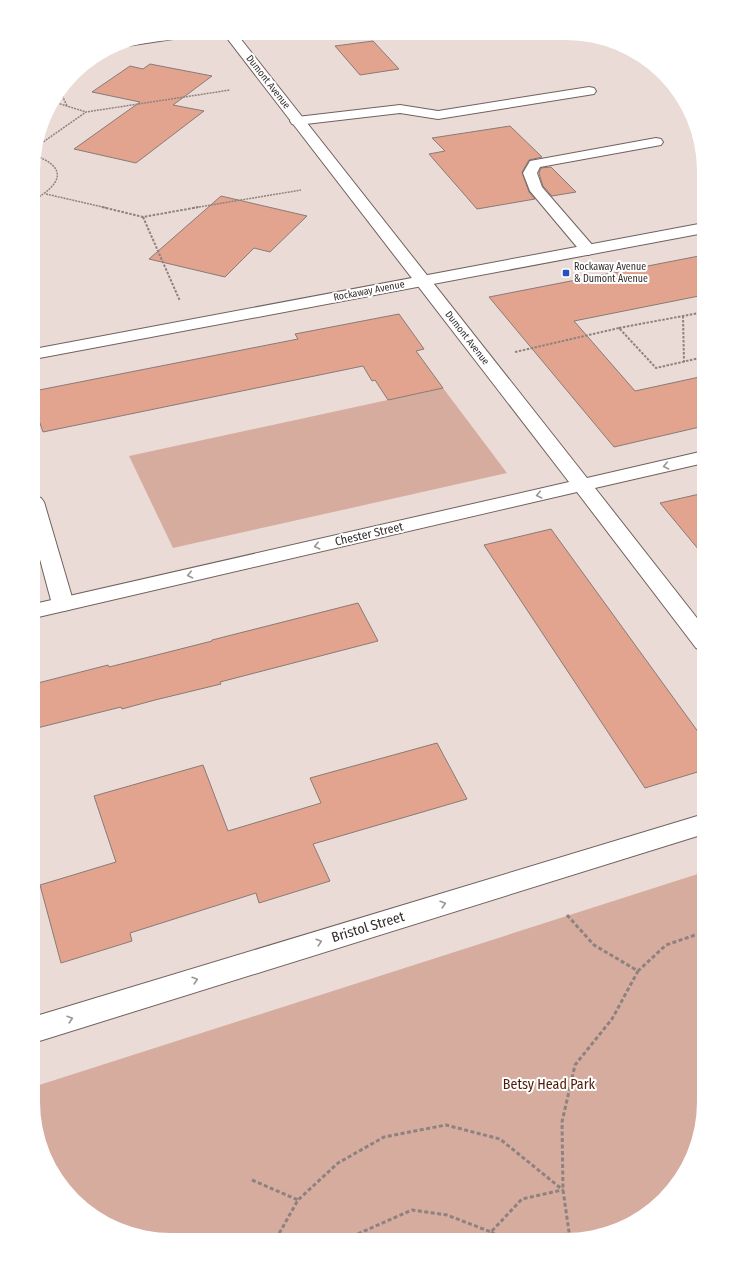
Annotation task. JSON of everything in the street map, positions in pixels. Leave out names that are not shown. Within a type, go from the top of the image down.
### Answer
[{"type":"street","name":"Dumont Avenue","points":[[234,40],[583,485],[697,634]]},
{"type":"street","points":[[298,121],[400,109],[438,115],[589,91]]},
{"type":"street","points":[[588,250],[535,188],[530,173],[534,164],[656,142]]},
{"type":"street","name":"Rockaway Avenue","points":[[40,353],[697,229]]},
{"type":"street","name":"Chester Street","points":[[40,610],[697,459]]},
{"type":"street","points":[[40,523],[63,604]]},
{"type":"street","name":"Bristol Street","points":[[40,1028],[697,826]]},
{"type":"path","points":[[59,104],[86,112],[230,90]]},
{"type":"path","points":[[63,97],[67,106]]},
{"type":"path","points":[[43,142],[86,112]]},
{"type":"path","points":[[40,197],[46,194],[53,187],[57,180],[55,167],[48,161],[41,158]]},
{"type":"path","points":[[46,194],[142,217],[301,190]]},
{"type":"path","points":[[142,217],[182,304]]},
{"type":"path","points":[[483,359],[619,328],[697,313]]},
{"type":"path","points":[[683,316],[684,362]]},
{"type":"path","points":[[619,328],[656,368],[697,359]]},
{"type":"path","points":[[567,915],[594,945],[638,971]]},
{"type":"path","points":[[569,1233],[562,1190],[562,1122],[575,1065],[612,1019],[638,971],[666,945],[697,934]]},
{"type":"path","points":[[279,1233],[298,1200],[338,1162],[384,1137],[446,1125],[500,1139],[562,1190]]},
{"type":"path","points":[[252,1180],[298,1200]]},
{"type":"path","points":[[360,1233],[412,1210],[447,1215],[491,1232],[522,1199],[562,1190]]},
{"type":"green space","points":[[443,388],[507,473],[173,548],[129,456]]},
{"type":"green space","name":"Betsy Head Park","points":[[697,874],[697,1110],[690,1144],[675,1175],[659,1195],[639,1211],[608,1226],[583,1232],[566,1233],[171,1233],[137,1229],[121,1223],[91,1206],[78,1195],[62,1175],[47,1144],[41,1119],[40,1085]]},
{"type":"building","points":[[373,41],[399,69],[360,75],[335,46]]},
{"type":"building","points":[[150,64],[212,76],[173,105],[204,111],[136,163],[74,149],[140,102],[92,92],[130,66],[143,69]]},
{"type":"building","points":[[510,126],[542,157],[529,160],[522,172],[529,192],[535,199],[477,209],[429,154],[445,151],[432,138]]},
{"type":"building","points":[[551,167],[576,192],[552,196],[543,186],[539,173],[541,168]]},
{"type":"building","points":[[221,196],[307,216],[270,252],[254,248],[225,277],[149,259]]},
{"type":"building","points":[[697,256],[697,296],[574,321],[635,391],[697,378],[697,428],[614,447],[489,297]]},
{"type":"building","points":[[399,314],[424,349],[416,351],[443,388],[388,400],[375,380],[372,381],[363,366],[43,432],[40,423],[40,390],[298,339],[295,334]]},
{"type":"building","points":[[697,495],[697,548],[660,503]]},
{"type":"building","points":[[551,529],[697,730],[697,772],[645,788],[484,545]]},
{"type":"building","points":[[358,603],[378,641],[220,682],[221,684],[122,709],[121,707],[40,727],[40,682],[108,665],[109,667]]},
{"type":"building","points":[[437,743],[467,799],[313,844],[330,881],[259,903],[256,893],[130,933],[132,941],[61,963],[40,885],[116,862],[94,796],[203,765],[228,831],[321,803],[310,778]]},
{"type":"place","name":"Rockaway Avenue & Dumont Avenue","points":[[566,273]]}]
